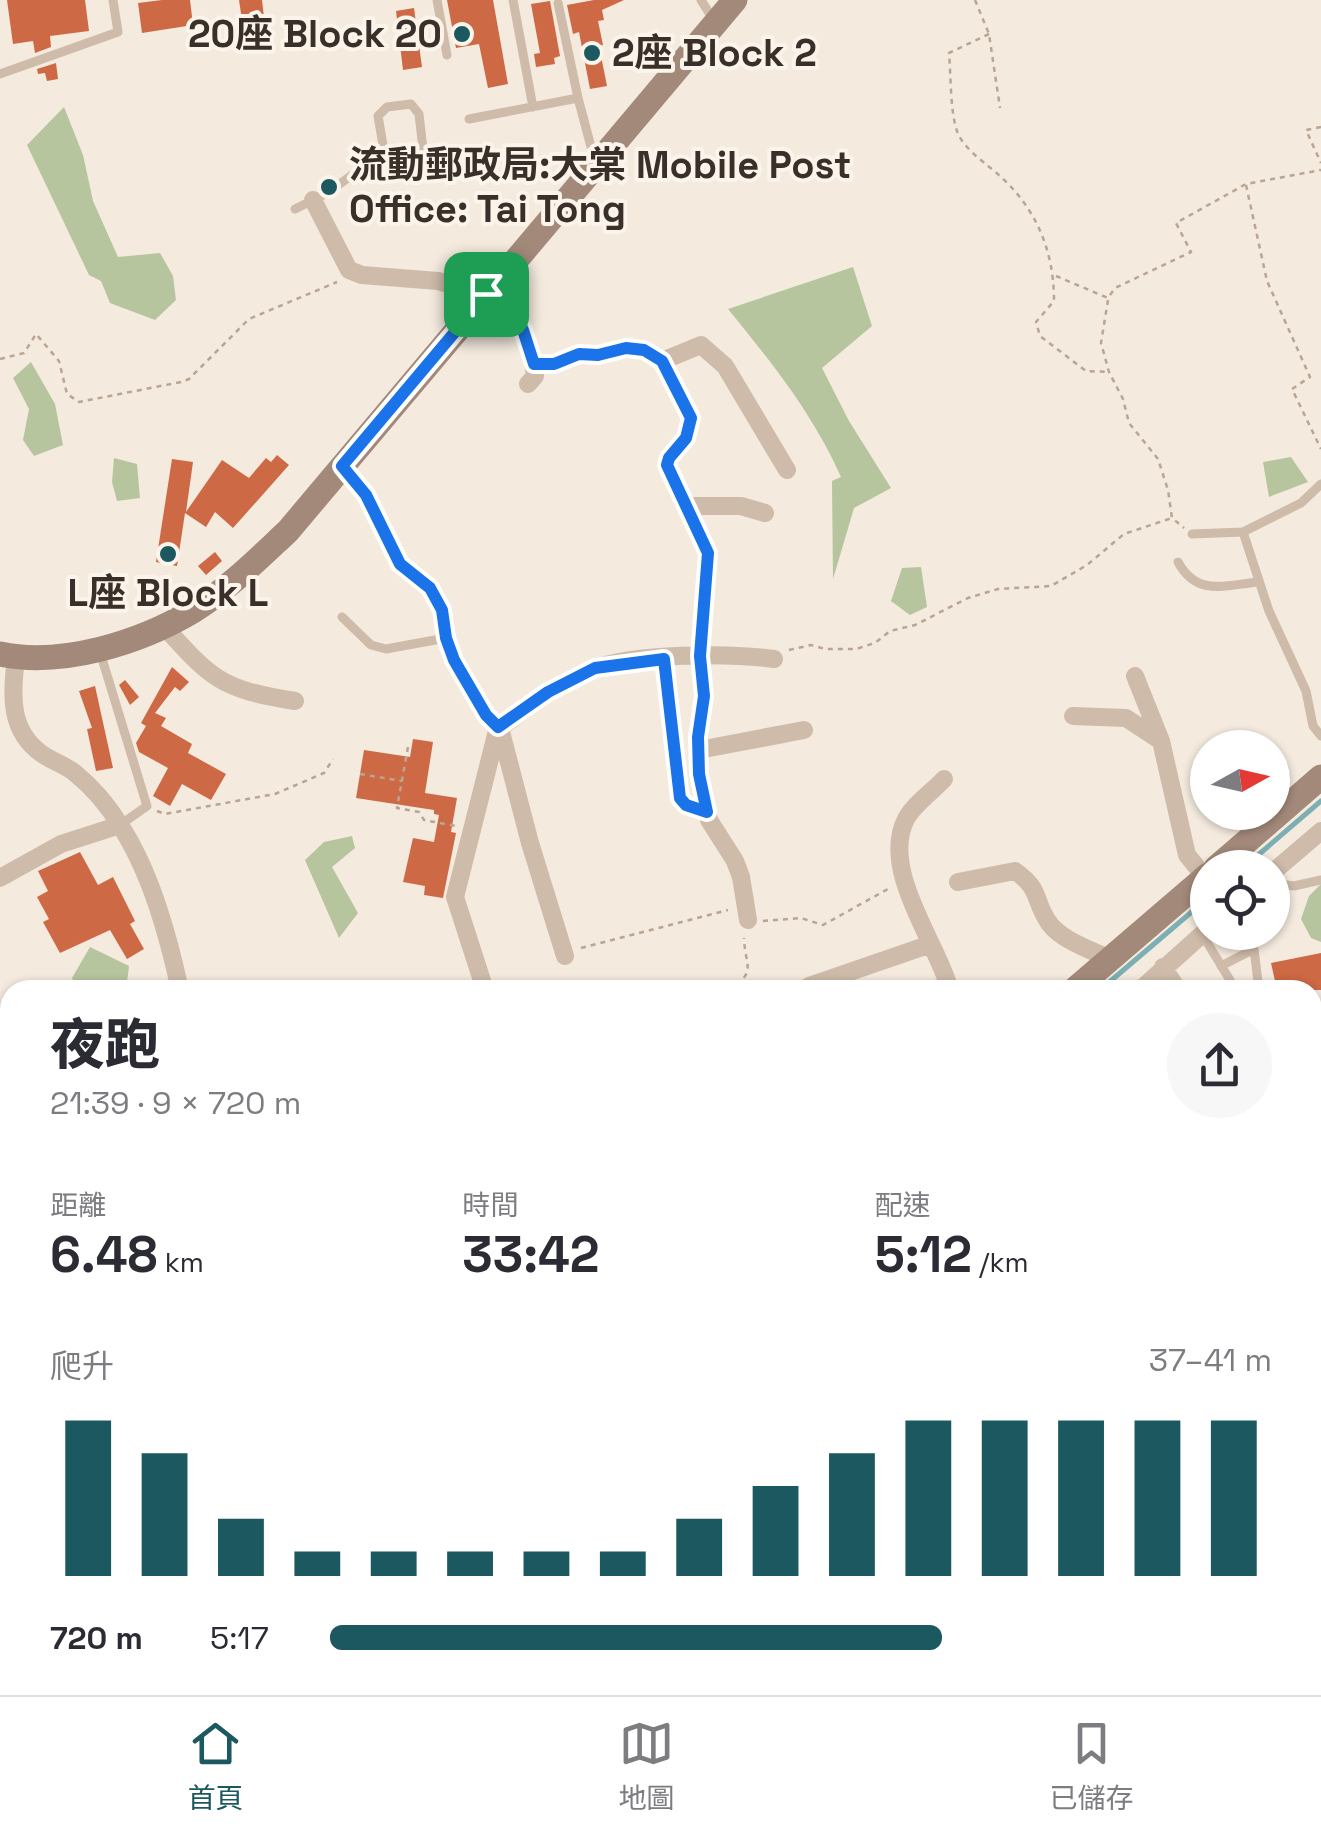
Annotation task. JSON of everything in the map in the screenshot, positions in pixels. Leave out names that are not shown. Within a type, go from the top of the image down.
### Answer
[{"type":"street","points":[[177,980],[159,912],[120,825],[74,772],[40,753],[22,736],[13,712],[8,655],[99,649],[193,611],[245,572],[288,532],[734,0]]},
{"type":"street","points":[[313,200],[348,270],[492,288],[523,330],[534,364],[535,376],[528,384]]},
{"type":"street","points":[[662,361],[693,346],[701,345],[714,354],[787,470]]},
{"type":"street","points":[[534,364],[554,364],[579,354],[598,355],[626,348],[644,350],[662,361],[691,418],[686,438],[667,465],[708,553],[700,656],[704,696],[699,774],[713,831],[735,861],[748,920]]},
{"type":"street","points":[[342,466],[366,495],[400,564],[430,588],[442,610],[446,638],[472,692],[499,728],[565,956]]},
{"type":"street","points":[[686,506],[741,506],[765,513]]},
{"type":"street","points":[[162,626],[221,682],[251,694],[295,701]]},
{"type":"street","points":[[481,980],[455,897],[499,728],[548,692],[595,668],[700,656],[774,659]]},
{"type":"street","points":[[664,659],[680,798],[686,805],[707,812]]},
{"type":"street","points":[[1135,676],[1161,741],[1190,857]]},
{"type":"street","points":[[1073,716],[1126,718],[1161,741]]},
{"type":"street","points":[[698,746],[704,749],[804,730]]},
{"type":"street","points":[[1236,850],[1321,777]]},
{"type":"street","points":[[944,779],[906,819],[900,850],[906,888],[946,980]]},
{"type":"street","points":[[0,878],[60,844],[120,825]]},
{"type":"street","points":[[1290,858],[1321,831]]},
{"type":"street","points":[[958,882],[1016,871],[1033,884],[1050,925],[1077,944],[1110,959]]},
{"type":"street","points":[[1086,980],[1190,890]]},
{"type":"street","points":[[826,980],[932,944]]},
{"type":"street","points":[[1151,980],[1190,945]]},
{"type":"street","points":[[1164,968],[1172,980]]},
{"type":"lane","points":[[0,74],[118,32],[113,0]]},
{"type":"lane","points":[[437,0],[447,56]]},
{"type":"lane","points":[[513,0],[533,107]]},
{"type":"lane","points":[[702,0],[716,22]]},
{"type":"lane","points":[[558,3],[596,165]]},
{"type":"lane","points":[[469,119],[578,98]]},
{"type":"lane","points":[[411,104],[416,108],[425,167],[396,170],[384,151],[380,111],[411,104]]},
{"type":"lane","points":[[294,209],[384,151]]},
{"type":"lane","points":[[1192,534],[1243,532],[1301,503],[1321,484]]},
{"type":"lane","points":[[1243,532],[1269,611],[1306,691],[1314,726],[1321,736]]},
{"type":"lane","points":[[1178,562],[1195,584],[1205,587],[1259,582]]},
{"type":"lane","points":[[342,617],[370,645],[386,649],[446,638]]},
{"type":"lane","points":[[99,649],[146,806],[120,825]]},
{"type":"lane","points":[[1290,885],[1321,880]]},
{"type":"lane","points":[[1221,966],[1254,949],[1258,980]]},
{"type":"lane","points":[[1213,950],[1230,980]]},
{"type":"path","points":[[975,0],[988,34],[1000,108]]},
{"type":"path","points":[[988,34],[949,53],[957,132],[978,158],[1024,199],[1042,232],[1054,275],[1054,301],[1036,322],[1040,336],[1086,372],[1110,372]]},
{"type":"path","points":[[1321,127],[1306,130],[1321,163]]},
{"type":"path","points":[[1192,534],[1172,518],[1158,460],[1129,423],[1110,372],[1100,342],[1108,298],[1115,288],[1191,252],[1176,223],[1246,184],[1321,170]]},
{"type":"path","points":[[1246,184],[1267,281],[1310,378],[1292,389],[1321,449]]},
{"type":"path","points":[[0,360],[24,353],[36,334],[59,361],[67,394],[78,402],[180,382],[189,379],[249,319],[334,285],[348,270]]},
{"type":"path","points":[[1054,275],[1108,298]]},
{"type":"path","points":[[774,659],[800,646],[856,648],[875,643],[890,631],[929,619],[968,598],[998,590],[1051,586],[1087,565],[1124,534],[1172,518]]},
{"type":"path","points":[[408,747],[397,808],[420,812],[424,820],[472,829]]},
{"type":"path","points":[[146,806],[165,814],[244,802],[324,773],[332,759]]},
{"type":"path","points":[[360,774],[402,781]]},
{"type":"path","points":[[743,980],[750,968],[744,936],[748,920],[802,918],[823,925],[886,890],[906,888]]},
{"type":"path","points":[[565,956],[575,950],[738,908],[746,900]]},
{"type":"green space","points":[[64,107],[83,155],[93,201],[118,257],[160,253],[173,276],[176,300],[155,320],[110,303],[101,281],[89,275],[27,145]]},
{"type":"green space","points":[[853,267],[872,326],[822,368],[849,421],[891,488],[854,508],[833,579],[832,481],[841,477],[805,410],[728,309]]},
{"type":"green space","points":[[31,362],[55,404],[63,445],[34,456],[23,440],[29,409],[13,378]]},
{"type":"green space","points":[[1291,457],[1308,482],[1269,497],[1263,462]]},
{"type":"green space","points":[[114,458],[137,464],[140,498],[117,501],[112,482]]},
{"type":"green space","points":[[921,567],[927,607],[910,615],[891,601],[902,568]]},
{"type":"green space","points":[[352,836],[355,848],[332,867],[358,913],[339,938],[305,860],[324,842]]},
{"type":"green space","points":[[1321,884],[1321,942],[1311,938],[1301,919],[1309,896]]},
{"type":"green space","points":[[90,947],[129,966],[127,980],[72,978]]},
{"type":"building","points":[[7,0],[85,0],[89,31],[50,36],[51,47],[35,53],[33,41],[13,44]]},
{"type":"building","points":[[190,0],[193,25],[142,33],[138,3]]},
{"type":"building","points":[[239,0],[262,0],[264,17],[242,20]]},
{"type":"building","points":[[447,0],[493,0],[508,84],[488,88],[479,44],[456,48]]},
{"type":"building","points":[[624,0],[602,10],[604,20],[598,21],[603,45],[599,46],[607,86],[590,89],[579,32],[573,34],[567,5]]},
{"type":"building","points":[[550,1],[560,56],[554,58],[555,64],[536,67],[534,54],[540,53],[531,4]]},
{"type":"building","points":[[414,8],[422,67],[403,70],[396,11]]},
{"type":"building","points":[[56,63],[58,79],[47,81],[45,73],[38,74],[37,69]]},
{"type":"building","points":[[277,455],[289,465],[233,528],[215,512],[206,527],[185,513],[177,566],[156,562],[172,459],[193,462],[186,512],[222,460],[249,478],[266,458],[271,462]]},
{"type":"building","points":[[215,552],[222,561],[206,575],[198,566]]},
{"type":"building","points":[[172,667],[189,682],[180,691],[175,687],[155,713],[166,718],[161,726],[192,744],[188,753],[226,774],[211,800],[182,784],[170,806],[153,796],[168,768],[139,752],[136,743],[146,726],[141,723]]},
{"type":"building","points":[[125,680],[139,697],[130,705],[119,685]]},
{"type":"building","points":[[95,686],[113,768],[96,771],[87,729],[92,728],[79,691]]},
{"type":"building","points":[[413,739],[433,742],[425,793],[457,798],[451,832],[456,833],[443,898],[424,895],[425,886],[403,882],[413,838],[434,842],[439,815],[434,810],[356,798],[364,750],[410,757]]},
{"type":"building","points":[[80,852],[98,885],[113,877],[135,921],[130,924],[144,949],[127,959],[110,930],[60,953],[43,922],[49,919],[37,897],[48,891],[38,871]]},
{"type":"building","points":[[1321,953],[1321,980],[1275,980],[1271,963]]},
{"type":"waterway","points":[[1264,850],[1321,801]]},
{"type":"waterway","points":[[1112,980],[1190,913]]},
{"type":"place","name":"20座 Block 20","points":[[462,34]]},
{"type":"place","name":"2座 Block 2","points":[[592,53]]},
{"type":"place","name":"流動郵政局:大棠 Mobile Post Office: Tai Tong","points":[[329,187]]},
{"type":"place","name":"L座 Block L","points":[[168,554]]},
{"type":"route","points":[[497,282],[523,330],[534,364],[554,364],[579,354],[598,355],[626,348],[644,350],[662,361],[685,403],[691,418],[686,438],[667,465],[708,553],[710,568],[704,588],[700,656],[704,696],[698,737],[699,774],[707,812],[686,805],[680,798],[664,659],[595,668],[548,692],[498,727],[486,715],[454,660],[442,610],[430,588],[400,564],[366,495],[342,466],[486,294],[497,282]]}]
